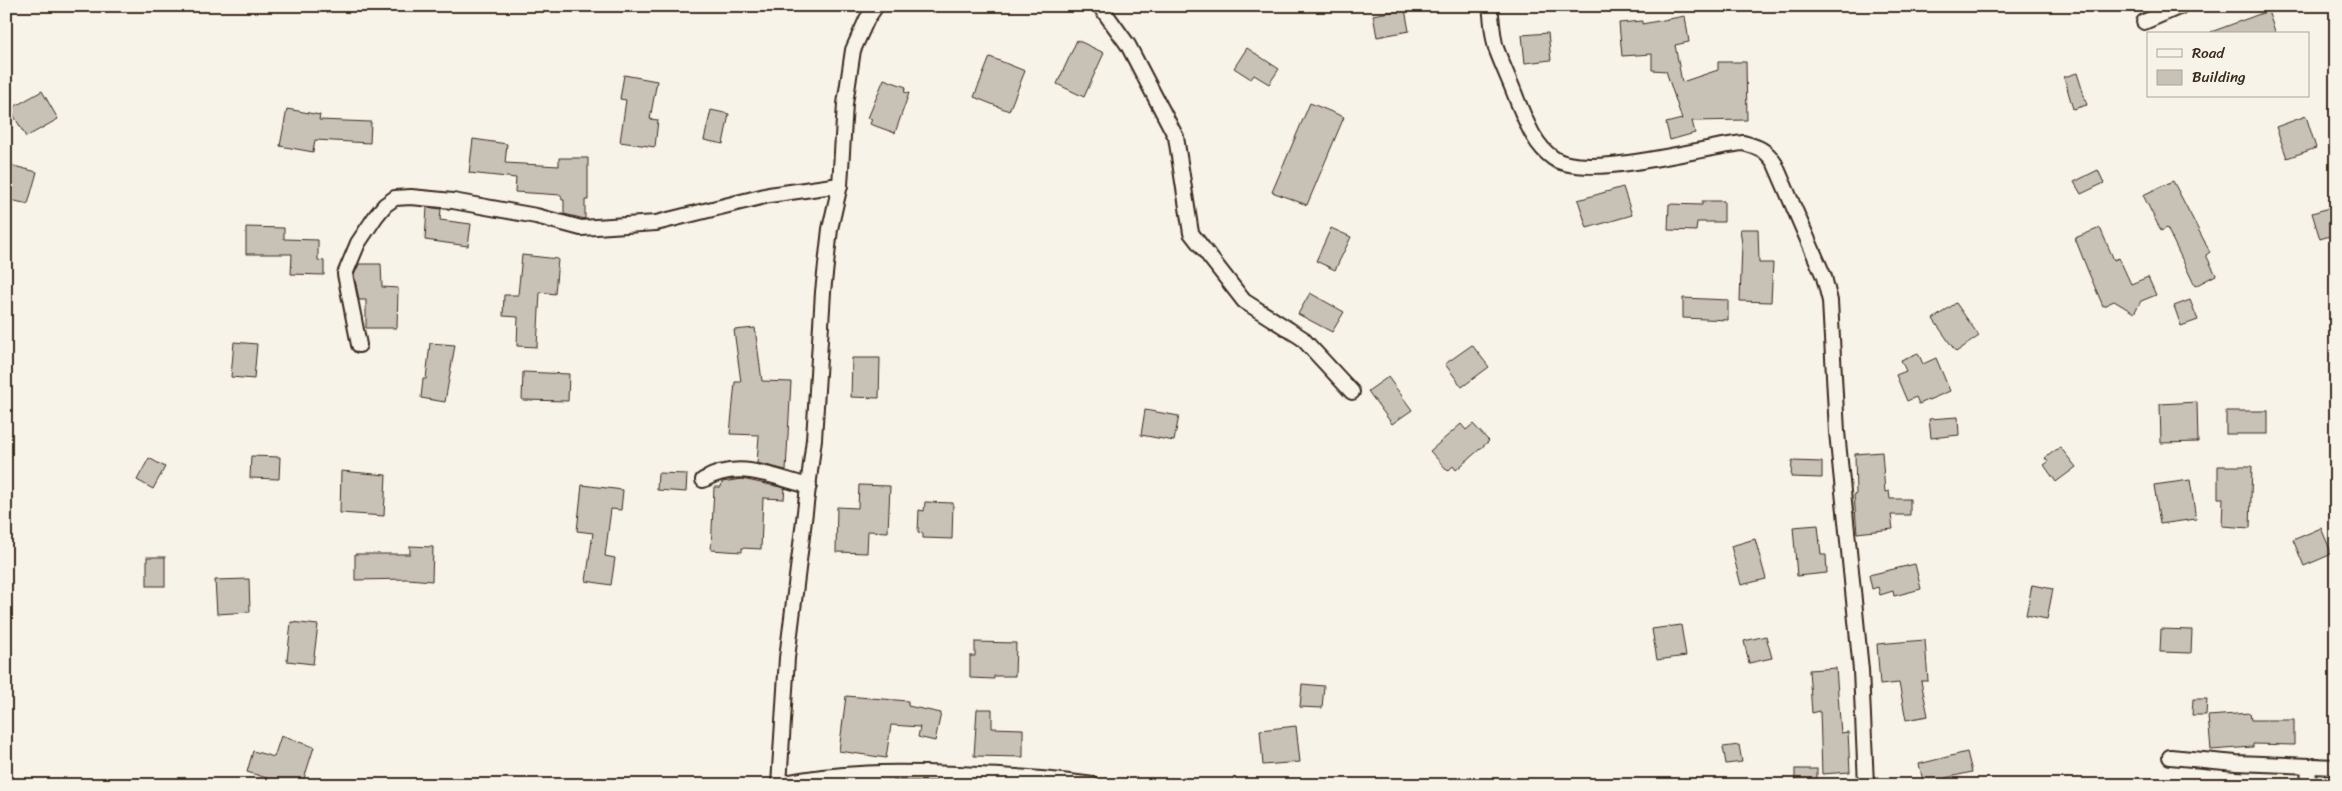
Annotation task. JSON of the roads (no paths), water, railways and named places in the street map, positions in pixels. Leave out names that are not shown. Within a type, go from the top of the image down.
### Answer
[{"type":"street","points":[[876,6],[867,19],[853,50],[845,104],[840,184],[830,229],[823,292],[814,439],[787,658],[779,784],[809,777],[894,772],[1000,776],[1093,785]]},
{"type":"street","points":[[1100,6],[1128,45],[1176,137],[1191,233],[1244,301],[1302,338],[1352,392]]},
{"type":"street","points":[[1490,6],[1496,47],[1526,121],[1539,146],[1553,158],[1566,164],[1591,166],[1631,164],[1743,143],[1758,147],[1768,153],[1775,164],[1824,277],[1830,301],[1836,432],[1861,670],[1866,785]]},
{"type":"street","points":[[2144,22],[2181,6]]},
{"type":"street","points":[[359,346],[345,274],[351,257],[367,230],[385,205],[395,198],[411,196],[453,201],[536,216],[581,228],[656,223],[769,195],[840,184]]},
{"type":"street","points":[[703,480],[714,474],[734,469],[748,470],[808,486]]},
{"type":"street","points":[[2170,757],[2236,763],[2336,767]]},
{"type":"street","points":[[2308,785],[2310,766]]}]
